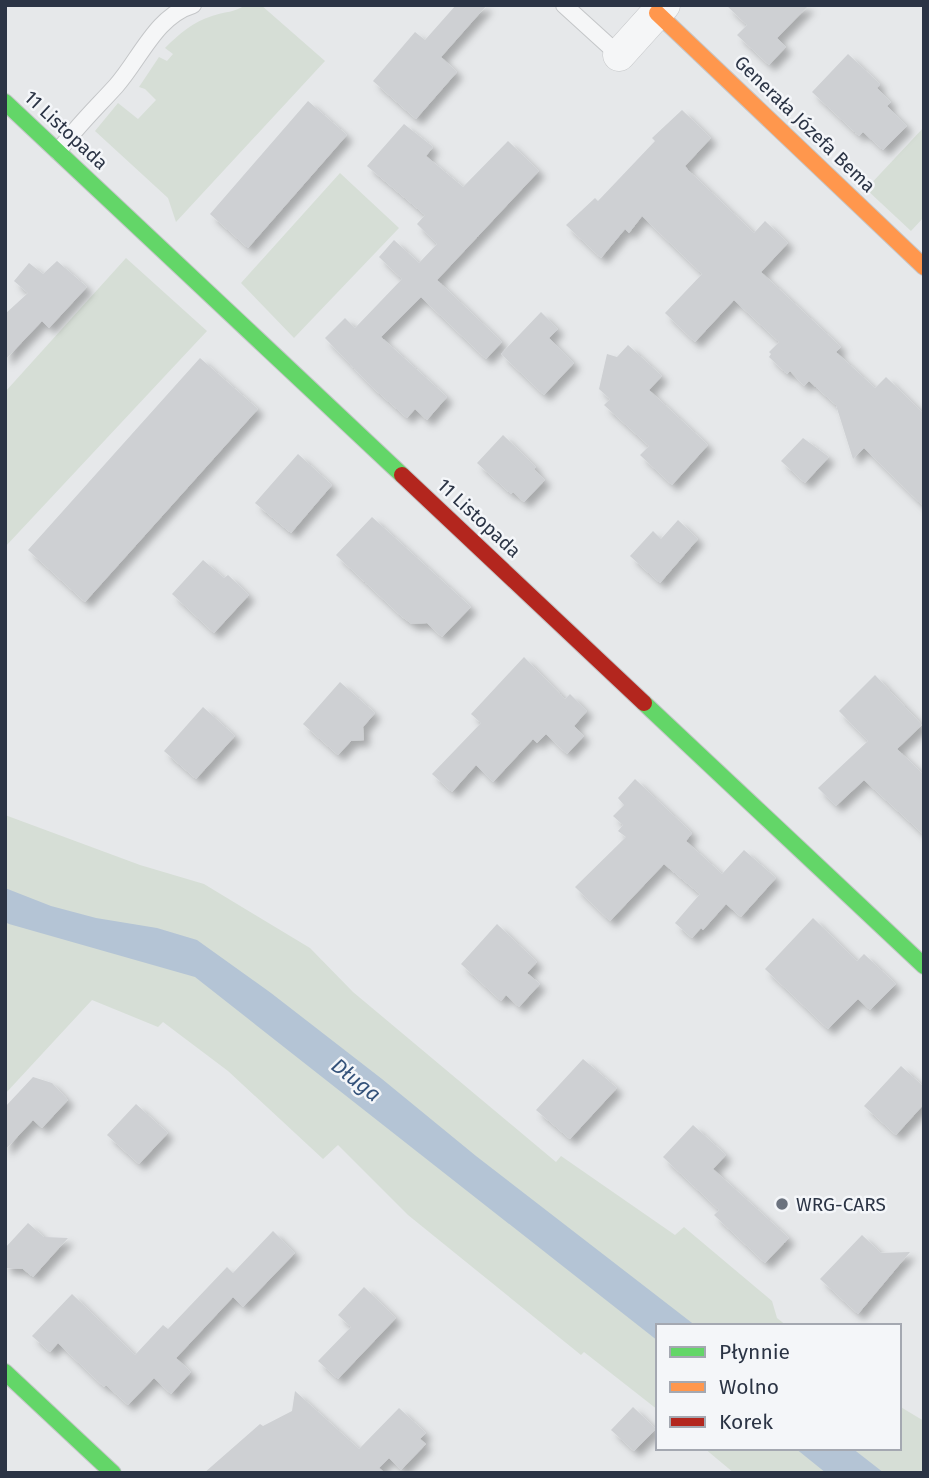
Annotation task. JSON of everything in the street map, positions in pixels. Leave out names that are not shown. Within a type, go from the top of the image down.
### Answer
[{"type":"street","points":[[619,55],[661,9]]},
{"type":"street","name":"Generała Józefa Bema","points":[[661,9],[924,267]]},
{"type":"street","name":"11 Listopada","points":[[5,102],[924,965]]},
{"type":"street","points":[[5,1372],[27,1400],[107,1471]]},
{"type":"lane","points":[[58,152],[69,136],[117,85],[158,30],[181,9],[193,5]]},
{"type":"lane","points":[[564,5],[619,55]]},
{"type":"shaded area","points":[[245,5],[261,5],[325,61],[176,222],[168,198],[95,131],[118,103],[138,119],[156,100],[139,87],[159,57],[167,61],[173,54],[165,48],[181,33],[205,19]]},
{"type":"shaded area","points":[[924,127],[924,217],[911,231],[866,189]]},
{"type":"shaded area","points":[[340,173],[399,228],[294,338],[241,283]]},
{"type":"shaded area","points":[[126,258],[207,331],[5,547],[5,392]]},
{"type":"shaded area","points":[[5,815],[140,865],[204,884],[310,948],[353,992],[556,1162],[561,1156],[675,1235],[684,1227],[772,1301],[777,1318],[784,1324],[656,1324],[656,1408],[584,1352],[581,1355],[408,1215],[338,1145],[323,1159],[228,1071],[163,1022],[158,1027],[92,1000],[5,1094]]},
{"type":"shaded area","points":[[901,1407],[924,1421],[924,1473],[734,1473],[706,1450],[901,1450]]},
{"type":"water","name":"Długa","points":[[5,888],[51,906],[96,918],[157,928],[197,940],[271,993],[693,1324],[656,1324],[656,1339],[195,977],[5,922]]},
{"type":"water","points":[[797,1450],[855,1450],[884,1473],[826,1473]]},
{"type":"building","points":[[456,5],[487,5],[441,57],[457,72],[416,119],[373,81],[415,32],[425,40]]},
{"type":"building","points":[[726,5],[809,5],[777,38],[786,47],[769,65],[737,35],[747,25]]},
{"type":"building","points":[[848,54],[880,84],[877,88],[891,102],[887,106],[907,126],[883,150],[863,132],[859,136],[812,92]]},
{"type":"building","points":[[308,101],[347,135],[248,248],[210,214]]},
{"type":"building","points":[[682,110],[711,138],[685,166],[688,170],[754,233],[765,221],[788,243],[761,272],[841,347],[836,352],[875,388],[886,377],[924,414],[924,507],[864,448],[853,459],[836,405],[809,381],[804,386],[790,371],[787,374],[769,357],[769,352],[779,342],[734,300],[695,342],[665,313],[702,274],[642,216],[629,233],[625,229],[601,258],[566,225],[595,198],[598,201],[655,141],[652,138]]},
{"type":"building","points":[[404,124],[433,147],[426,156],[463,187],[508,141],[539,171],[437,280],[502,342],[486,359],[421,297],[381,337],[447,397],[427,420],[415,409],[407,418],[372,387],[325,338],[345,318],[355,328],[402,279],[379,257],[394,240],[419,263],[437,244],[417,224],[425,215],[367,166]]},
{"type":"building","points":[[57,261],[87,287],[49,328],[42,321],[5,360],[5,314],[28,293],[14,281],[29,263],[43,274]]},
{"type":"building","points":[[541,312],[558,329],[549,338],[574,363],[544,395],[501,354]]},
{"type":"building","points":[[628,345],[662,376],[649,390],[708,445],[672,485],[640,455],[649,446],[604,405],[610,399],[599,389],[607,354],[617,357]]},
{"type":"building","points":[[200,358],[258,409],[85,602],[28,550]]},
{"type":"building","points":[[503,435],[536,467],[534,469],[545,480],[524,502],[513,492],[511,494],[477,463]]},
{"type":"building","points":[[803,438],[829,457],[805,483],[781,461]]},
{"type":"building","points":[[298,454],[332,485],[291,533],[255,503]]},
{"type":"building","points":[[372,517],[471,607],[442,637],[427,623],[412,624],[401,616],[336,555]]},
{"type":"building","points":[[678,520],[698,539],[660,583],[630,556],[653,531],[661,539]]},
{"type":"building","points":[[203,560],[224,578],[228,575],[249,595],[214,633],[172,594]]},
{"type":"building","points":[[524,657],[565,699],[570,694],[587,711],[574,726],[584,736],[567,754],[546,734],[537,743],[533,739],[493,782],[476,765],[452,792],[432,774],[481,723],[471,714]]},
{"type":"building","points":[[875,675],[922,725],[897,749],[924,775],[924,835],[864,780],[836,806],[818,788],[868,741],[839,711]]},
{"type":"building","points":[[340,682],[375,713],[363,727],[364,740],[351,741],[338,755],[303,724]]},
{"type":"building","points":[[203,707],[235,736],[196,779],[164,751]]},
{"type":"building","points":[[635,779],[692,833],[686,841],[722,874],[744,850],[776,878],[741,917],[726,904],[703,930],[701,928],[692,938],[675,923],[700,894],[664,864],[610,921],[575,887],[626,837],[618,831],[623,825],[613,816],[624,805],[618,798]]},
{"type":"building","points":[[813,918],[857,961],[864,954],[896,984],[870,1010],[858,999],[828,1029],[765,969]]},
{"type":"building","points":[[497,924],[537,962],[527,973],[540,984],[519,1007],[506,995],[501,1001],[461,964]]},
{"type":"building","points":[[583,1059],[617,1088],[570,1139],[536,1110]]},
{"type":"building","points":[[901,1066],[924,1087],[924,1104],[896,1135],[864,1106]]},
{"type":"building","points":[[33,1077],[52,1083],[68,1100],[42,1128],[33,1120],[5,1150],[5,1107]]},
{"type":"building","points":[[136,1104],[168,1133],[139,1164],[107,1135]]},
{"type":"building","points":[[693,1125],[726,1155],[713,1169],[789,1238],[765,1263],[714,1215],[719,1210],[663,1157]]},
{"type":"building","points":[[28,1223],[44,1237],[68,1238],[33,1277],[23,1269],[5,1268],[5,1248]]},
{"type":"building","points":[[273,1231],[295,1253],[243,1307],[233,1297],[176,1358],[191,1372],[171,1394],[154,1378],[128,1405],[106,1385],[104,1387],[58,1343],[50,1352],[32,1336],[72,1294],[135,1355],[163,1325],[168,1329],[227,1267],[233,1273]]},
{"type":"building","points":[[862,1235],[881,1253],[910,1252],[858,1314],[820,1279]]},
{"type":"building","points":[[364,1287],[396,1318],[338,1379],[318,1361],[351,1327],[338,1315]]},
{"type":"building","points":[[295,1391],[359,1449],[399,1408],[426,1433],[420,1439],[426,1444],[401,1470],[389,1458],[379,1468],[385,1473],[204,1473],[260,1424],[263,1426],[292,1411]]},
{"type":"building","points":[[633,1407],[656,1429],[634,1451],[611,1430]]},
{"type":"traffic: fast","points":[[5,102],[402,475]]},
{"type":"traffic: fast","points":[[644,703],[924,966]]},
{"type":"traffic: fast","points":[[5,1372],[113,1473]]},
{"type":"traffic: slow","points":[[657,13],[924,267]]},
{"type":"traffic: jam","points":[[402,475],[644,703]]},
{"type":"place","name":"WRG-CARS","points":[[782,1204]]}]
